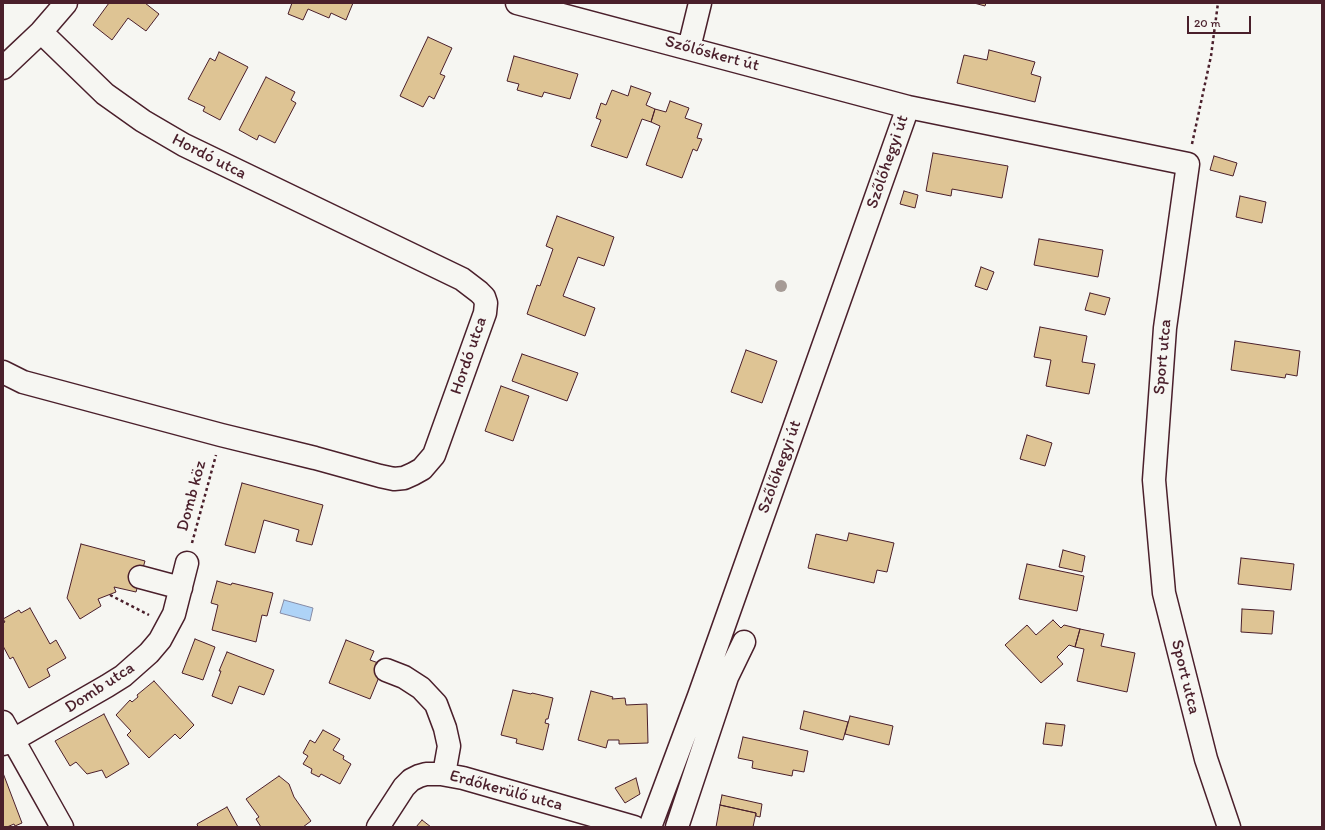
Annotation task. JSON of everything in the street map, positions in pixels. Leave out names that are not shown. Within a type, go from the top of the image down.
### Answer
[{"type":"street","points":[[3,68],[41,32],[66,3]]},
{"type":"street","name":"Szőlőskert út","points":[[517,3],[908,107]]},
{"type":"street","points":[[689,48],[700,3]]},
{"type":"street","name":"Hordó utca","points":[[3,372],[23,382],[221,435],[309,456],[380,476],[394,479],[404,478],[422,469],[429,462],[436,450],[485,313],[486,303],[484,297],[462,279],[184,145],[143,121],[105,94],[41,32]]},
{"type":"street","points":[[908,107],[1188,164]]},
{"type":"street","name":"Szőlőhegyi út","points":[[650,827],[699,696],[908,107]]},
{"type":"street","name":"Sport utca","points":[[1188,164],[1165,328],[1154,480],[1164,593],[1206,758],[1230,827]]},
{"type":"street","name":"Domb utca","points":[[6,735],[123,676],[149,653],[160,640],[174,614],[187,563]]},
{"type":"street","points":[[140,577],[181,588]]},
{"type":"street","points":[[677,827],[727,677],[744,642]]},
{"type":"street","points":[[386,670],[404,677],[420,688],[436,704],[445,728],[449,746],[444,774]]},
{"type":"street","points":[[6,735],[62,827]]},
{"type":"street","name":"Erdőkerülő utca","points":[[378,827],[404,787],[411,780],[426,774],[444,774],[463,778],[634,827]]},
{"type":"path","points":[[1188,164],[1211,56],[1218,3]]},
{"type":"path","name":"Domb köz","points":[[187,563],[221,435]]},
{"type":"path","points":[[110,595],[169,624]]},
{"type":"water","points":[[284,600],[313,608],[310,621],[280,613]]},
{"type":"building","points":[[109,3],[145,3],[159,14],[146,31],[128,18],[112,40],[93,25]]},
{"type":"building","points":[[292,3],[353,3],[346,20],[331,13],[329,18],[308,9],[303,20],[288,14]]},
{"type":"building","points":[[974,3],[986,3],[985,6]]},
{"type":"building","points":[[428,37],[452,48],[440,74],[445,76],[434,99],[429,96],[423,107],[400,96]]},
{"type":"building","points":[[989,50],[1035,62],[1031,74],[1041,77],[1035,102],[957,83],[964,55],[987,60]]},
{"type":"building","points":[[219,52],[248,67],[220,120],[203,111],[205,107],[188,99],[210,58],[215,61]]},
{"type":"building","points":[[514,56],[578,74],[570,99],[544,92],[542,97],[517,90],[519,84],[507,81]]},
{"type":"building","points":[[266,77],[295,92],[291,100],[296,103],[275,143],[259,135],[257,140],[239,130]]},
{"type":"building","points":[[631,86],[651,93],[646,105],[655,109],[651,122],[642,119],[627,158],[591,146],[601,120],[596,118],[601,103],[606,105],[612,90],[628,96]]},
{"type":"building","points":[[670,101],[689,108],[685,118],[702,124],[697,138],[702,139],[697,151],[693,149],[682,178],[646,165],[660,126],[651,122],[655,109],[666,112]]},
{"type":"building","points":[[933,153],[1008,166],[1002,198],[952,189],[951,196],[926,191]]},
{"type":"building","points":[[1214,156],[1237,163],[1233,176],[1210,170]]},
{"type":"building","points":[[904,191],[918,195],[915,208],[900,204]]},
{"type":"building","points":[[1240,196],[1266,202],[1262,223],[1236,217]]},
{"type":"building","points":[[557,216],[614,237],[604,266],[578,257],[563,296],[595,308],[585,336],[527,314],[537,285],[540,286],[553,249],[546,246]]},
{"type":"building","points":[[1039,239],[1103,250],[1098,277],[1034,265]]},
{"type":"building","points":[[981,267],[994,272],[987,290],[975,286]]},
{"type":"building","points":[[1090,293],[1110,298],[1105,315],[1085,310]]},
{"type":"building","points":[[1040,327],[1087,336],[1082,362],[1095,364],[1089,394],[1046,386],[1051,360],[1034,357]]},
{"type":"building","points":[[1235,341],[1300,351],[1297,376],[1286,374],[1285,378],[1231,370]]},
{"type":"building","points":[[746,350],[777,361],[762,403],[731,392]]},
{"type":"building","points":[[522,354],[578,373],[567,401],[512,381]]},
{"type":"building","points":[[501,386],[529,396],[513,441],[485,431]]},
{"type":"building","points":[[1027,435],[1052,443],[1045,466],[1020,459]]},
{"type":"building","points":[[242,483],[323,505],[312,545],[296,541],[299,530],[264,520],[255,553],[225,545]]},
{"type":"building","points":[[849,533],[894,543],[887,572],[877,570],[874,583],[808,568],[816,534],[847,541]]},
{"type":"building","points":[[81,544],[145,561],[136,592],[114,587],[116,592],[98,599],[101,606],[80,619],[67,598]]},
{"type":"building","points":[[1063,550],[1085,556],[1082,572],[1059,567]]},
{"type":"building","points":[[1241,558],[1294,564],[1291,590],[1238,584]]},
{"type":"building","points":[[1027,564],[1084,576],[1077,611],[1019,599]]},
{"type":"building","points":[[217,581],[273,593],[267,616],[262,615],[256,642],[212,630],[218,605],[211,603]]},
{"type":"building","points":[[30,608],[50,644],[56,640],[66,658],[47,669],[50,676],[29,688],[13,657],[10,659],[3,646],[3,623],[5,622],[3,619],[19,610],[21,613]]},
{"type":"building","points":[[1242,609],[1274,611],[1272,634],[1241,632]]},
{"type":"building","points":[[1053,620],[1061,628],[1064,625],[1080,629],[1075,647],[1069,645],[1057,657],[1063,664],[1041,683],[1005,645],[1027,625],[1036,635]]},
{"type":"building","points":[[1080,629],[1104,634],[1101,646],[1135,653],[1127,692],[1077,681],[1084,649],[1075,647]]},
{"type":"building","points":[[195,639],[215,647],[203,680],[182,673]]},
{"type":"building","points":[[346,640],[374,651],[370,660],[384,665],[370,699],[329,683]]},
{"type":"building","points":[[227,652],[274,670],[264,695],[239,686],[232,704],[212,696],[221,671],[219,671]]},
{"type":"building","points":[[154,681],[194,725],[180,739],[175,734],[149,758],[127,735],[131,731],[116,715],[130,700],[132,702],[138,697],[137,695]]},
{"type":"building","points":[[513,690],[553,698],[548,719],[546,719],[545,723],[549,724],[543,750],[516,743],[517,739],[501,735]]},
{"type":"building","points":[[591,691],[613,697],[612,699],[625,698],[626,705],[647,704],[648,743],[619,744],[619,740],[608,740],[606,748],[578,740]]},
{"type":"building","points":[[804,711],[848,722],[843,740],[800,729]]},
{"type":"building","points":[[104,714],[129,764],[106,778],[102,770],[87,774],[76,762],[70,766],[55,741]]},
{"type":"building","points":[[850,716],[893,726],[889,745],[845,734]]},
{"type":"building","points":[[1046,723],[1065,725],[1062,746],[1043,744]]},
{"type":"building","points":[[323,730],[340,739],[333,750],[344,756],[343,759],[351,764],[340,784],[321,774],[319,777],[311,773],[312,769],[303,764],[308,756],[303,753],[310,740],[315,743]]},
{"type":"building","points":[[743,737],[808,751],[804,772],[793,770],[792,776],[752,768],[753,761],[738,758]]},
{"type":"building","points":[[3,773],[22,823],[15,826],[14,824],[3,827]]},
{"type":"building","points":[[279,776],[289,784],[294,797],[311,821],[303,827],[261,827],[256,819],[259,817],[246,799]]},
{"type":"building","points":[[636,778],[640,794],[625,803],[615,788]]},
{"type":"building","points":[[722,795],[762,804],[760,817],[756,816],[756,813],[720,805]]},
{"type":"building","points":[[720,805],[756,813],[753,827],[716,827]]},
{"type":"building","points":[[227,807],[238,827],[198,827],[197,824]]},
{"type":"building","points":[[422,820],[431,827],[416,827]]}]
